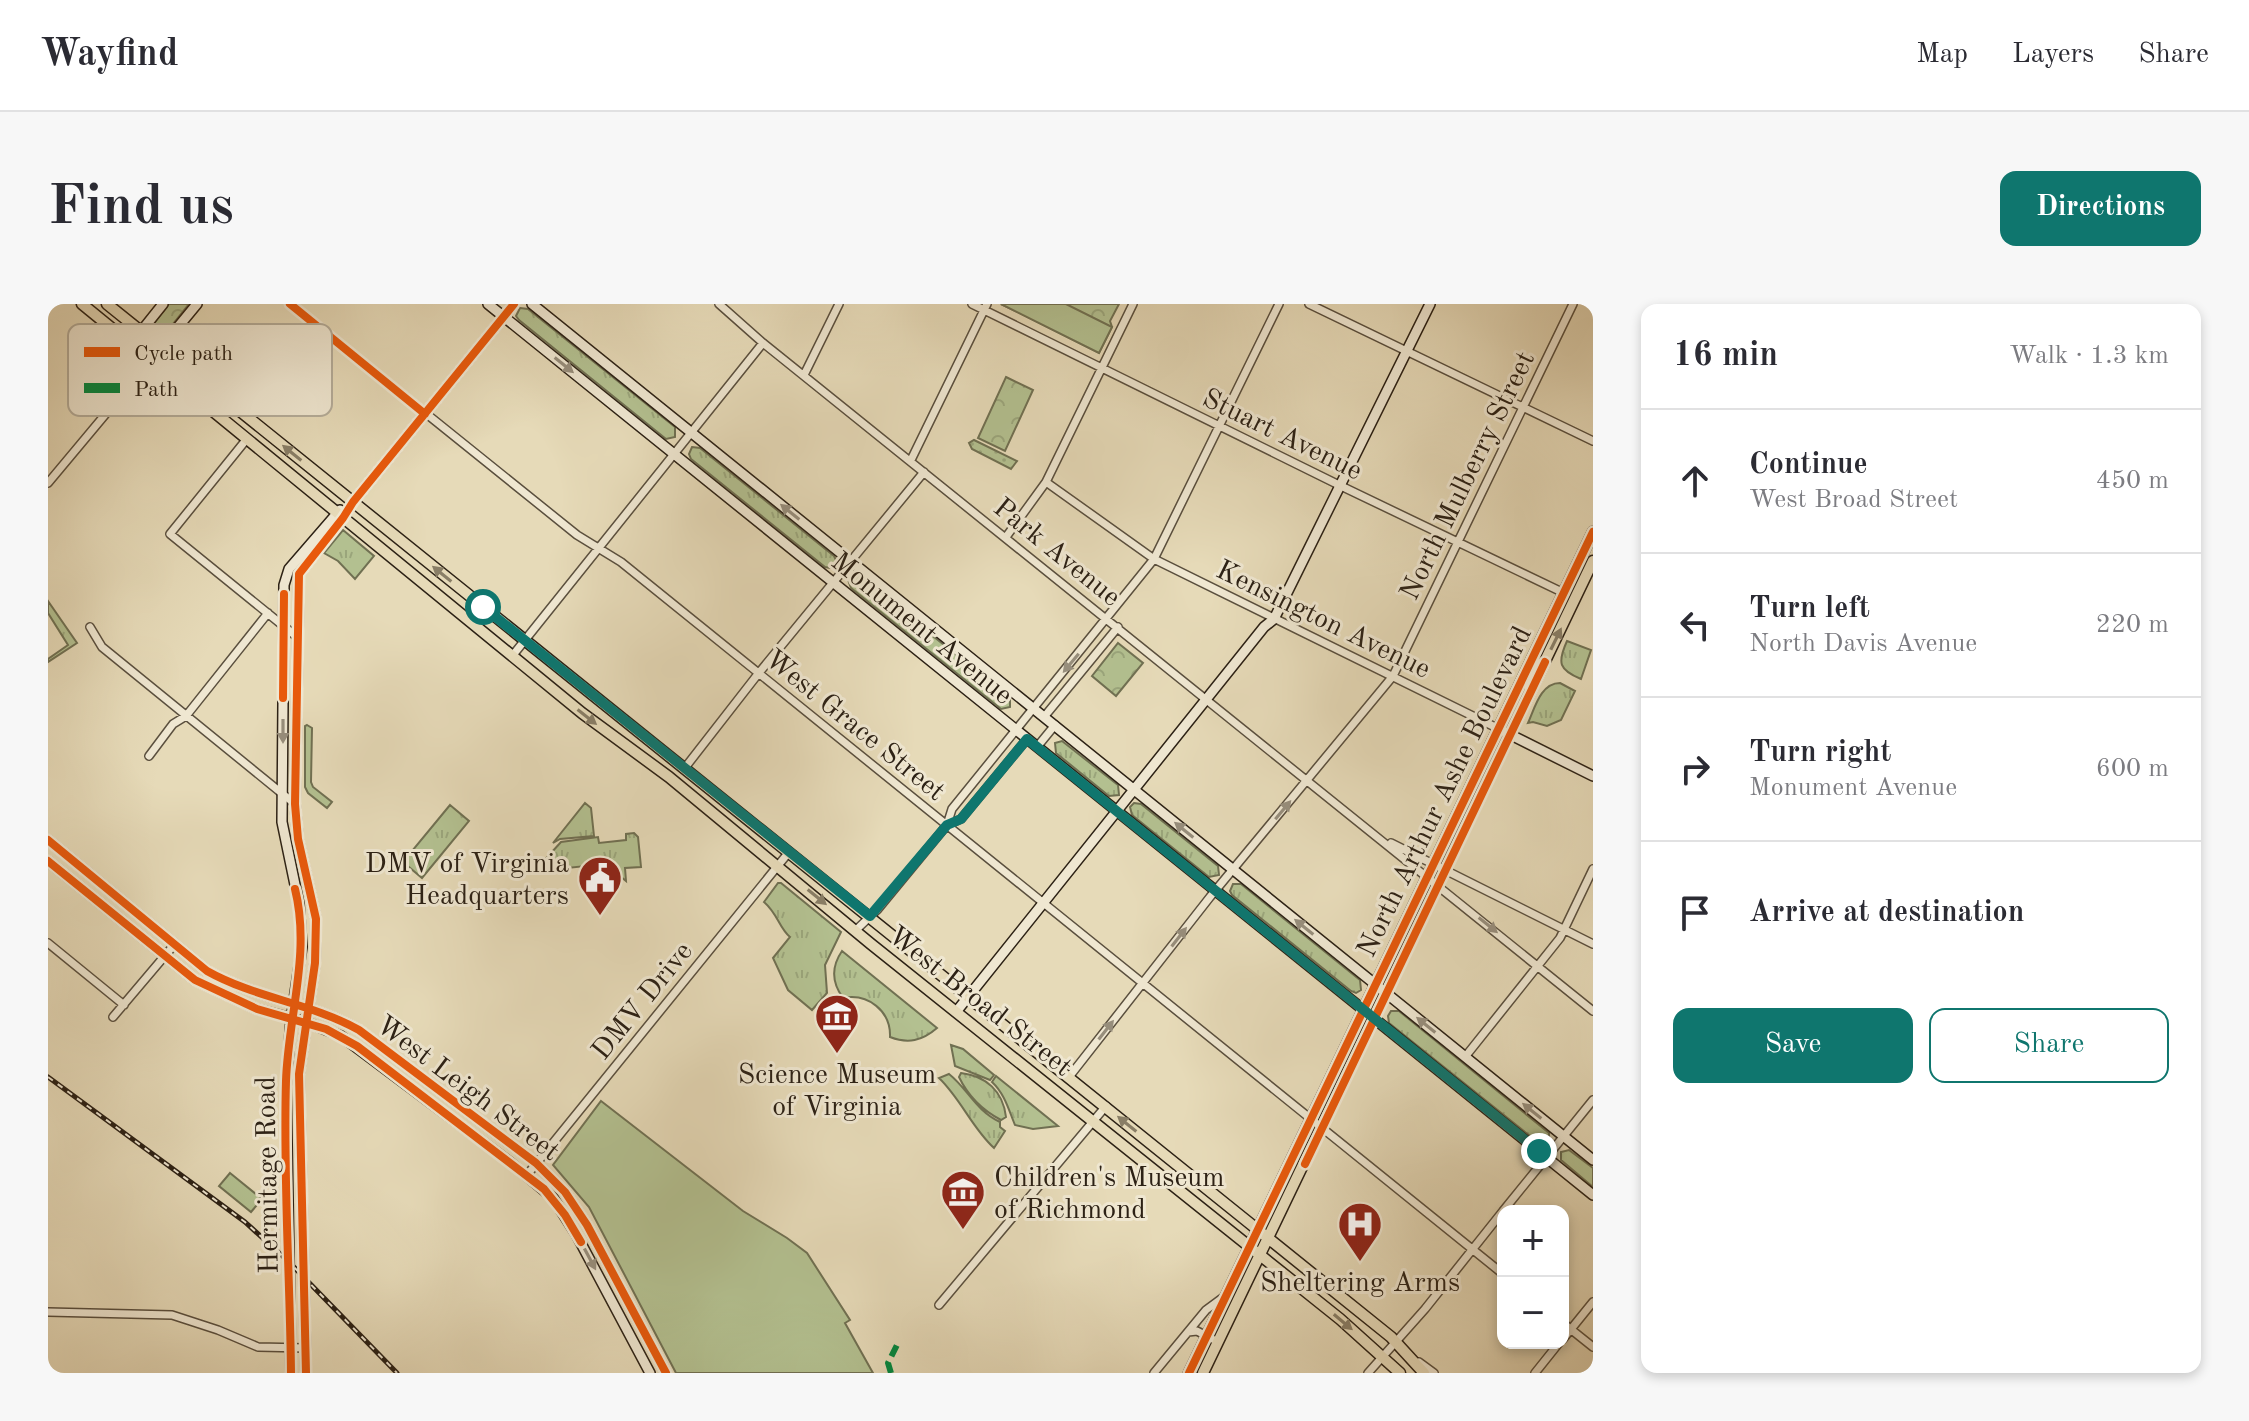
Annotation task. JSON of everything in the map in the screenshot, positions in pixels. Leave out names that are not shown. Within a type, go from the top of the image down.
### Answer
[{"type":"main road","name":"West Broad Street","points":[[82,304],[106,324]]},
{"type":"main road","name":"West Broad Street","points":[[107,304],[132,324]]},
{"type":"main road","name":"West Broad Street","points":[[217,416],[582,713],[669,777],[956,1012],[1256,1251],[1400,1373]]},
{"type":"main road","name":"West Broad Street","points":[[246,416],[1259,1230],[1397,1343],[1424,1373]]},
{"type":"main road","name":"North Arthur Ashe Boulevard","points":[[1206,1372],[1256,1251],[1259,1230],[1310,1119],[1593,532]]},
{"type":"main road","name":"North Arthur Ashe Boulevard","points":[[1191,1369],[1227,1295],[1268,1238],[1593,561]]},
{"type":"street","points":[[147,324],[163,304]]},
{"type":"street","points":[[181,324],[197,304]]},
{"type":"street","name":"West Grace Street","points":[[290,304],[315,324]]},
{"type":"street","name":"Monument Avenue","points":[[488,304],[1593,1195]]},
{"type":"street","points":[[340,515],[514,304]]},
{"type":"street","name":"Monument Avenue","points":[[532,304],[1593,1160]]},
{"type":"street","name":"Park Avenue","points":[[719,304],[763,343],[1108,618],[1306,782],[1429,870],[1439,885],[1593,1011]]},
{"type":"street","points":[[804,375],[839,304]]},
{"type":"street","name":"Stuart Avenue","points":[[972,304],[986,307],[1220,427],[1576,598]]},
{"type":"street","points":[[1006,537],[1046,482],[1133,304]]},
{"type":"street","points":[[856,930],[947,825],[952,809],[1154,559],[1279,304]]},
{"type":"street","points":[[1309,304],[1593,441]]},
{"type":"street","points":[[956,1012],[1264,627],[1274,619],[1430,304]]},
{"type":"street","name":"North Mulberry Street","points":[[1069,1077],[1215,891],[1393,676],[1573,304]]},
{"type":"street","points":[[911,460],[986,307]]},
{"type":"street","name":"West Grace Street","points":[[332,338],[577,535],[621,562],[1497,1269]]},
{"type":"street","points":[[513,655],[763,343]]},
{"type":"street","points":[[48,483],[104,416]]},
{"type":"street","points":[[246,440],[170,534],[297,637]]},
{"type":"street","points":[[684,769],[924,472]]},
{"type":"street","name":"Kensington Avenue","points":[[1046,482],[1154,559],[1593,776]]},
{"type":"street","name":"Hermitage Road","points":[[291,1373],[286,1086],[302,947],[301,923],[284,837],[283,625],[287,573],[340,515]]},
{"type":"street","name":"Hermitage Road","points":[[306,1373],[299,1074],[315,963],[316,919],[298,839],[295,804],[297,587],[300,571],[340,515]]},
{"type":"street","points":[[149,756],[173,724],[186,716],[268,613]]},
{"type":"street","points":[[90,627],[102,647],[295,804]]},
{"type":"street","points":[[1044,717],[1118,627]]},
{"type":"street","points":[[1037,747],[1055,725]]},
{"type":"street","points":[[947,825],[961,819],[1027,739]]},
{"type":"street","name":"West Leigh Street","points":[[48,840],[174,945],[220,978],[334,1017],[359,1030],[536,1163],[575,1205],[666,1373]]},
{"type":"street","name":"DMV Drive","points":[[527,1175],[789,852]]},
{"type":"street","name":"West Leigh Street","points":[[48,861],[195,980],[257,1009],[326,1029],[357,1046],[544,1189],[565,1215],[650,1373]]},
{"type":"street","points":[[1465,1057],[1564,930],[1593,869]]},
{"type":"street","points":[[1429,870],[1445,871],[1593,944]]},
{"type":"street","points":[[48,943],[124,1005]]},
{"type":"street","points":[[113,1017],[174,945]]},
{"type":"street","points":[[1508,1205],[1593,1100]]},
{"type":"street","points":[[939,1305],[1106,1106]]},
{"type":"street","points":[[1368,1373],[1397,1343],[1497,1219]]},
{"type":"street","points":[[1154,1373],[1211,1304],[1227,1295]]},
{"type":"street","points":[[1569,1331],[1593,1302]]},
{"type":"street","points":[[48,1312],[172,1315],[258,1347],[305,1348]]},
{"type":"street","points":[[1571,1329],[1593,1347]]},
{"type":"street","points":[[1188,1332],[1197,1331],[1218,1342]]},
{"type":"street","points":[[1535,1373],[1554,1349]]},
{"type":"street","points":[[1406,1352],[1434,1373]]},
{"type":"street","points":[[1191,1369],[1206,1372]]},
{"type":"green space","points":[[169,304],[189,304],[173,324],[153,324]]},
{"type":"green space","points":[[1001,304],[1119,304],[1099,353]]},
{"type":"green space","points":[[1001,304],[1066,304],[1112,327],[1099,353]]},
{"type":"green space","points":[[520,308],[528,309],[675,427],[675,437],[666,439],[519,320],[516,316]]},
{"type":"green space","points":[[1006,377],[1033,390],[1005,451],[978,438]]},
{"type":"green space","points":[[974,440],[1017,461],[1011,469],[972,449],[969,443]]},
{"type":"green space","points":[[692,447],[700,448],[834,556],[835,566],[825,567],[691,459],[689,454]]},
{"type":"green space","points":[[343,530],[374,556],[355,579],[338,561],[324,553]]},
{"type":"green space","points":[[857,575],[1010,698],[1010,707],[1001,709],[851,588],[848,580]]},
{"type":"green space","points":[[48,601],[77,643],[48,662],[68,645],[48,613]]},
{"type":"green space","points":[[1567,641],[1591,650],[1581,679],[1562,665]]},
{"type":"green space","points":[[1118,643],[1143,663],[1116,696],[1092,676]]},
{"type":"green space","points":[[1560,683],[1575,691],[1561,720],[1547,726],[1528,723],[1543,691]]},
{"type":"green space","points":[[307,725],[312,728],[311,782],[332,802],[327,808],[305,787]]},
{"type":"green space","points":[[1062,741],[1118,785],[1119,795],[1109,796],[1056,753],[1055,743]]},
{"type":"green space","points":[[585,803],[591,808],[594,836],[560,839],[553,843]]},
{"type":"green space","points":[[1134,803],[1141,804],[1218,866],[1219,875],[1209,877],[1132,815],[1130,807]]},
{"type":"green space","points":[[450,805],[469,821],[422,878],[403,862],[403,858],[408,856]]},
{"type":"green space","points":[[634,833],[638,837],[641,867],[625,868],[626,881],[615,872],[614,863],[548,870],[541,864],[561,842],[598,837],[599,843],[626,840],[626,834]]},
{"type":"green space","points":[[778,883],[841,932],[825,965],[827,993],[812,1010],[788,990],[773,958],[790,937],[764,902]]},
{"type":"green space","points":[[1233,884],[1241,884],[1360,980],[1361,990],[1356,993],[1351,991],[1232,895]]},
{"type":"green space","points":[[842,951],[937,1028],[915,1040],[890,1037],[887,1019],[876,1006],[861,998],[843,998],[839,992],[835,969]]},
{"type":"green space","points":[[1391,1011],[1399,1011],[1549,1133],[1549,1142],[1540,1144],[1389,1023]]},
{"type":"green space","points":[[951,1045],[963,1049],[994,1075],[990,1080],[955,1066]]},
{"type":"green space","points":[[961,1073],[978,1077],[992,1086],[1001,1100],[1006,1117],[1001,1120],[976,1102],[959,1077]]},
{"type":"green space","points":[[949,1074],[984,1112],[1000,1122],[1000,1127],[1005,1131],[994,1148],[939,1078]]},
{"type":"green space","points":[[996,1076],[1058,1126],[1033,1129],[1015,1125],[1003,1097],[992,1082]]},
{"type":"green space","points":[[601,1101],[743,1211],[807,1253],[850,1320],[845,1323],[873,1373],[676,1373],[589,1207],[553,1165]]},
{"type":"green space","points":[[1569,1150],[1593,1168],[1593,1187],[1561,1160],[1561,1152]]},
{"type":"green space","points":[[230,1173],[262,1199],[251,1212],[219,1186]]},
{"type":"railway","points":[[48,1077],[245,1222],[289,1262],[397,1373]]},
{"type":"marked path","points":[[891,1373],[888,1363],[898,1343]]},
{"type":"cycle path","points":[[290,304],[315,324]]},
{"type":"cycle path","points":[[306,1373],[299,1074],[315,963],[316,919],[298,839],[295,804],[299,574],[353,502],[514,304]]},
{"type":"cycle path","points":[[332,338],[425,414]]},
{"type":"cycle path","points":[[1189,1373],[1593,532]]},
{"type":"cycle path","points":[[283,698],[284,594]]},
{"type":"cycle path","points":[[1305,1164],[1545,662]]},
{"type":"cycle path","points":[[48,840],[207,971],[244,988],[322,1013],[359,1030],[536,1163],[565,1192],[587,1225],[666,1373]]},
{"type":"cycle path","points":[[48,861],[195,980],[257,1009],[326,1029],[357,1046],[544,1189],[581,1242]]},
{"type":"cycle path","points":[[291,1373],[285,1117],[288,1057],[300,961],[301,937],[295,889]]},
{"type":"place","name":"DMV of Virginia Headquarters","points":[[600,917]]},
{"type":"place","name":"Science Museum of Virginia","points":[[837,1055]]},
{"type":"place","name":"Children's Museum of Richmond","points":[[963,1231]]},
{"type":"place","name":"Sheltering Arms","points":[[1360,1263]]},
{"type":"route","points":[[483,607],[870,916],[947,825],[961,819],[1027,739],[1539,1151]]}]
